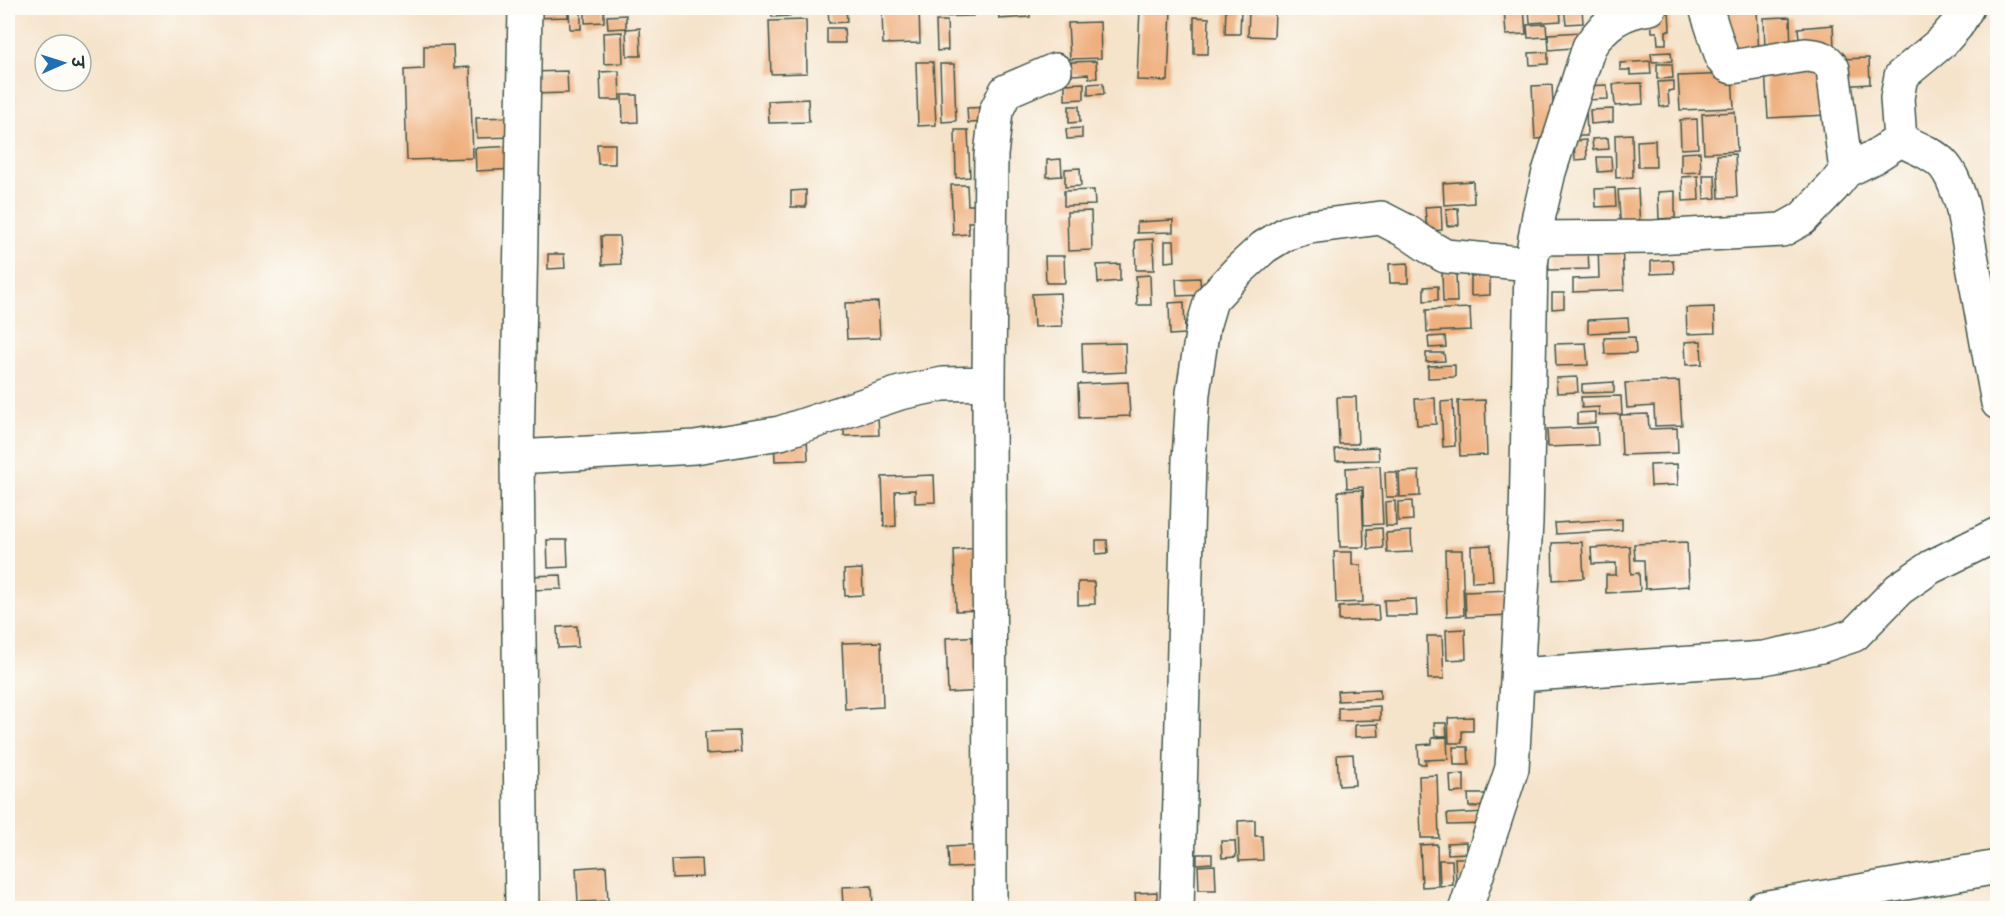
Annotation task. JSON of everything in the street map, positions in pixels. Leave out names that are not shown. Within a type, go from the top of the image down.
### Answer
[{"type":"street","points":[[522,909],[517,457],[525,8]]},
{"type":"street","points":[[1466,909],[1512,768],[1526,522],[1533,251],[1549,172],[1589,47],[1599,32],[1613,20],[1650,8]]},
{"type":"street","points":[[1706,8],[1723,60],[1727,65],[1732,67],[1805,55],[1815,56],[1829,62],[1833,69],[1846,171]]},
{"type":"street","points":[[1900,140],[1897,98],[1901,76],[1942,42],[1957,25],[1967,8]]},
{"type":"street","points":[[990,909],[991,155],[996,111],[1006,91],[1055,70]]},
{"type":"street","points":[[1177,909],[1188,460],[1193,393],[1203,327],[1211,300],[1264,247],[1287,233],[1309,227],[1362,219],[1381,218],[1445,256],[1533,251],[1654,237],[1782,230],[1802,219],[1833,188],[1846,171],[1900,140]]},
{"type":"street","points":[[1900,140],[1936,156],[1953,176],[1962,205],[1998,403]]},
{"type":"street","points":[[517,457],[695,447],[780,433],[900,393],[943,384],[989,383]]},
{"type":"street","points":[[1518,675],[1764,658],[1821,646],[1854,635],[1899,590],[1931,567],[1998,534]]},
{"type":"street","points":[[1762,909],[1998,867]]},
{"type":"building","points":[[534,8],[568,8],[568,17],[534,18]]},
{"type":"building","points":[[585,8],[604,8],[604,22],[585,23]]},
{"type":"building","points":[[772,8],[789,8],[790,16],[772,17]]},
{"type":"building","points":[[828,8],[846,8],[847,22],[829,23]]},
{"type":"building","points":[[882,8],[919,8],[920,43],[883,44]]},
{"type":"building","points":[[930,8],[972,8],[973,16],[930,17]]},
{"type":"building","points":[[998,8],[1030,8],[1030,17],[999,19]]},
{"type":"building","points":[[1070,8],[1097,8],[1097,13],[1070,14]]},
{"type":"building","points":[[1140,8],[1171,8],[1168,81],[1137,80]]},
{"type":"building","points":[[1226,8],[1241,9],[1240,34],[1225,34]]},
{"type":"building","points":[[1504,8],[1524,8],[1526,34],[1506,35]]},
{"type":"building","points":[[1560,8],[1561,21],[1530,23],[1529,9]]},
{"type":"building","points":[[1564,8],[1582,8],[1583,23],[1566,24]]},
{"type":"building","points":[[1669,9],[1670,31],[1666,31],[1666,44],[1658,44],[1657,32],[1652,32],[1651,10]]},
{"type":"building","points":[[1757,9],[1759,59],[1729,60],[1726,11]]},
{"type":"building","points":[[1249,10],[1275,11],[1274,37],[1248,36]]},
{"type":"building","points":[[581,11],[581,29],[570,29],[569,12]]},
{"type":"building","points":[[626,15],[626,28],[608,29],[607,16]]},
{"type":"building","points":[[1194,17],[1209,18],[1208,54],[1194,54]]},
{"type":"building","points":[[1790,17],[1791,52],[1765,52],[1764,18]]},
{"type":"building","points":[[806,20],[807,73],[771,74],[769,21]]},
{"type":"building","points":[[936,21],[947,21],[948,50],[937,51]]},
{"type":"building","points":[[1100,22],[1101,58],[1070,59],[1068,23]]},
{"type":"building","points":[[1546,24],[1547,37],[1528,38],[1527,25]]},
{"type":"building","points":[[1833,25],[1834,48],[1800,51],[1798,28]]},
{"type":"building","points":[[640,28],[641,56],[627,56],[626,29]]},
{"type":"building","points":[[827,28],[844,28],[845,43],[827,43]]},
{"type":"building","points":[[622,32],[623,63],[604,64],[603,33]]},
{"type":"building","points":[[1582,32],[1582,47],[1549,50],[1548,34]]},
{"type":"building","points":[[453,45],[454,68],[470,67],[473,158],[407,160],[404,70],[424,69],[424,46]]},
{"type":"building","points":[[1548,52],[1548,64],[1530,65],[1529,53]]},
{"type":"building","points":[[1671,52],[1672,61],[1652,62],[1651,53]]},
{"type":"building","points":[[1869,58],[1870,84],[1839,86],[1839,59]]},
{"type":"building","points":[[1096,61],[1097,78],[1089,78],[1088,74],[1072,75],[1071,62]]},
{"type":"building","points":[[1650,61],[1651,74],[1630,75],[1630,70],[1620,70],[1620,63]]},
{"type":"building","points":[[916,62],[933,62],[936,125],[918,126]]},
{"type":"building","points":[[940,64],[954,64],[956,121],[942,122]]},
{"type":"building","points":[[1657,64],[1672,64],[1673,78],[1657,79]]},
{"type":"building","points":[[1824,66],[1827,115],[1768,118],[1765,70]]},
{"type":"building","points":[[567,71],[568,93],[532,94],[531,72]]},
{"type":"building","points":[[619,71],[620,100],[601,100],[600,72]]},
{"type":"building","points":[[1732,74],[1734,108],[1680,110],[1678,76]]},
{"type":"building","points":[[1674,81],[1674,90],[1668,91],[1669,106],[1660,107],[1658,82]]},
{"type":"building","points":[[1084,83],[1084,99],[1065,100],[1065,84]]},
{"type":"building","points":[[1103,83],[1104,94],[1088,95],[1088,84]]},
{"type":"building","points":[[1642,83],[1643,104],[1615,106],[1613,84]]},
{"type":"building","points":[[1552,85],[1555,138],[1535,139],[1532,86]]},
{"type":"building","points":[[1607,85],[1608,99],[1583,100],[1582,86]]},
{"type":"building","points":[[622,95],[637,95],[638,122],[623,123]]},
{"type":"building","points":[[808,99],[809,122],[769,123],[768,101]]},
{"type":"building","points":[[1069,106],[1079,106],[1080,122],[1069,123]]},
{"type":"building","points":[[991,107],[992,122],[968,123],[967,108]]},
{"type":"building","points":[[1586,108],[1587,136],[1573,136]]},
{"type":"building","points":[[1613,109],[1613,122],[1591,124],[1590,110]]},
{"type":"building","points":[[1735,112],[1737,151],[1704,153],[1702,114]]},
{"type":"building","points":[[519,117],[519,137],[477,138],[476,118]]},
{"type":"building","points":[[1697,119],[1698,148],[1681,149],[1680,120]]},
{"type":"building","points":[[1082,128],[1082,138],[1067,139],[1066,129]]},
{"type":"building","points":[[955,130],[968,130],[970,177],[956,178]]},
{"type":"building","points":[[1632,134],[1633,177],[1616,178],[1615,135]]},
{"type":"building","points":[[1608,138],[1609,149],[1593,150],[1592,139]]},
{"type":"building","points":[[1586,140],[1587,159],[1575,160],[1574,141]]},
{"type":"building","points":[[1655,140],[1656,167],[1638,167],[1637,141]]},
{"type":"building","points":[[597,144],[615,144],[615,164],[598,164]]},
{"type":"building","points":[[518,146],[519,169],[476,171],[475,148]]},
{"type":"building","points":[[1700,152],[1701,172],[1681,173],[1681,153]]},
{"type":"building","points":[[1735,154],[1737,197],[1719,198],[1717,155]]},
{"type":"building","points":[[1597,157],[1611,157],[1612,171],[1598,172]]},
{"type":"building","points":[[1061,159],[1062,176],[1047,177],[1047,160]]},
{"type":"building","points":[[1080,168],[1081,186],[1065,187],[1065,169]]},
{"type":"building","points":[[1703,175],[1715,175],[1716,198],[1704,199]]},
{"type":"building","points":[[1698,176],[1699,200],[1683,201],[1682,177]]},
{"type":"building","points":[[1473,181],[1474,203],[1444,205],[1443,183]]},
{"type":"building","points":[[951,185],[967,185],[968,205],[983,205],[983,222],[968,222],[969,234],[953,235]]},
{"type":"building","points":[[1615,188],[1616,206],[1596,207],[1595,189]]},
{"type":"building","points":[[1638,189],[1640,229],[1621,230],[1618,190]]},
{"type":"building","points":[[806,190],[806,207],[791,207],[791,191]]},
{"type":"building","points":[[1094,190],[1095,205],[1064,206],[1064,191]]},
{"type":"building","points":[[1675,191],[1675,218],[1659,219],[1658,192]]},
{"type":"building","points":[[1441,206],[1442,230],[1427,231],[1425,207]]},
{"type":"building","points":[[1458,208],[1459,225],[1447,226],[1446,209]]},
{"type":"building","points":[[1091,211],[1092,250],[1068,251],[1067,212]]},
{"type":"building","points":[[1173,220],[1173,232],[1137,233],[1137,222]]},
{"type":"building","points":[[601,236],[619,236],[621,264],[602,265]]},
{"type":"building","points":[[1153,239],[1154,270],[1136,270],[1135,240]]},
{"type":"building","points":[[1165,241],[1174,241],[1175,261],[1165,262]]},
{"type":"building","points":[[1622,243],[1624,290],[1573,292],[1573,279],[1599,278],[1598,244]]},
{"type":"building","points":[[1588,252],[1589,269],[1549,270],[1548,254]]},
{"type":"building","points":[[548,254],[564,254],[565,268],[548,269]]},
{"type":"building","points":[[1045,256],[1064,256],[1065,283],[1046,283]]},
{"type":"building","points":[[1673,260],[1674,273],[1651,274],[1651,261]]},
{"type":"building","points":[[1408,263],[1408,283],[1390,283],[1389,264]]},
{"type":"building","points":[[1120,264],[1120,281],[1098,283],[1097,265]]},
{"type":"building","points":[[1456,272],[1457,302],[1443,302],[1442,273]]},
{"type":"building","points":[[1490,273],[1490,295],[1471,296],[1471,274]]},
{"type":"building","points":[[1150,275],[1151,305],[1137,305],[1136,276]]},
{"type":"building","points":[[1200,278],[1201,295],[1177,296],[1176,279]]},
{"type":"building","points":[[1438,286],[1438,300],[1424,301],[1424,287]]},
{"type":"building","points":[[1060,293],[1062,326],[1034,327],[1032,294]]},
{"type":"building","points":[[1552,293],[1564,293],[1564,308],[1552,309]]},
{"type":"building","points":[[878,302],[880,338],[847,339],[845,303]]},
{"type":"building","points":[[1184,302],[1185,334],[1170,335],[1169,303]]},
{"type":"building","points":[[1714,307],[1715,333],[1687,334],[1686,308]]},
{"type":"building","points":[[1470,308],[1471,330],[1427,332],[1426,310]]},
{"type":"building","points":[[1628,318],[1629,331],[1588,333],[1588,320]]},
{"type":"building","points":[[1445,336],[1446,347],[1429,348],[1428,337]]},
{"type":"building","points":[[1635,337],[1636,353],[1605,354],[1604,338]]},
{"type":"building","points":[[1701,341],[1702,364],[1686,365],[1685,342]]},
{"type":"building","points":[[1125,343],[1126,372],[1083,374],[1082,344]]},
{"type":"building","points":[[1586,343],[1588,365],[1556,366],[1555,344]]},
{"type":"building","points":[[1426,353],[1444,353],[1445,361],[1426,362]]},
{"type":"building","points":[[1455,365],[1455,377],[1428,378],[1428,366]]},
{"type":"building","points":[[1577,377],[1578,392],[1557,393],[1556,378]]},
{"type":"building","points":[[1679,381],[1682,425],[1655,426],[1654,406],[1627,408],[1625,383]]},
{"type":"building","points":[[1128,382],[1130,416],[1079,418],[1078,384]]},
{"type":"building","points":[[1614,382],[1614,392],[1582,393],[1582,384]]},
{"type":"building","points":[[1621,396],[1622,414],[1599,415],[1599,407],[1582,408],[1581,397]]},
{"type":"building","points":[[1337,397],[1356,397],[1358,444],[1339,444]]},
{"type":"building","points":[[1435,398],[1436,424],[1417,425],[1415,399]]},
{"type":"building","points":[[1485,400],[1487,455],[1460,456],[1458,401]]},
{"type":"building","points":[[1453,401],[1455,446],[1443,447],[1441,402]]},
{"type":"building","points":[[1595,412],[1595,423],[1577,424],[1577,413]]},
{"type":"building","points":[[1648,414],[1649,429],[1677,428],[1678,453],[1622,455],[1620,415]]},
{"type":"building","points":[[878,417],[879,435],[844,436],[844,418]]},
{"type":"building","points":[[1597,427],[1598,445],[1548,447],[1547,429]]},
{"type":"building","points":[[807,436],[808,460],[775,461],[774,438]]},
{"type":"building","points":[[1378,447],[1379,460],[1336,461],[1335,449]]},
{"type":"building","points":[[1677,464],[1678,485],[1651,486],[1650,465]]},
{"type":"building","points":[[1380,466],[1383,524],[1364,525],[1363,487],[1347,488],[1346,468]]},
{"type":"building","points":[[1419,471],[1420,496],[1400,497],[1399,472]]},
{"type":"building","points":[[1385,472],[1397,472],[1398,497],[1386,497]]},
{"type":"building","points":[[934,475],[935,502],[915,503],[915,490],[895,491],[896,526],[884,527],[882,477]]},
{"type":"building","points":[[1362,490],[1364,547],[1340,547],[1338,491]]},
{"type":"building","points":[[1395,501],[1396,526],[1386,526],[1385,502]]},
{"type":"building","points":[[1412,501],[1413,520],[1398,521],[1398,502]]},
{"type":"building","points":[[1622,519],[1622,530],[1556,534],[1555,523]]},
{"type":"building","points":[[1382,528],[1383,548],[1368,549],[1367,529]]},
{"type":"building","points":[[1411,531],[1412,552],[1387,553],[1386,533]]},
{"type":"building","points":[[547,540],[567,540],[568,567],[548,568]]},
{"type":"building","points":[[1096,540],[1107,540],[1108,553],[1096,554]]},
{"type":"building","points":[[1582,542],[1584,578],[1553,580],[1552,543]]},
{"type":"building","points":[[1687,542],[1689,586],[1645,589],[1644,560],[1635,560],[1634,544]]},
{"type":"building","points":[[1491,545],[1493,581],[1472,582],[1471,546]]},
{"type":"building","points":[[1630,546],[1631,574],[1639,573],[1640,591],[1606,593],[1606,575],[1616,575],[1616,563],[1592,564],[1591,548]]},
{"type":"building","points":[[978,548],[981,610],[956,611],[954,550]]},
{"type":"building","points":[[1445,550],[1462,550],[1464,615],[1447,616]]},
{"type":"building","points":[[1334,552],[1352,552],[1352,565],[1361,565],[1363,602],[1336,603]]},
{"type":"building","points":[[862,569],[863,595],[845,596],[844,570]]},
{"type":"building","points":[[561,575],[562,589],[528,590],[528,576]]},
{"type":"building","points":[[1078,582],[1094,582],[1095,604],[1078,605]]},
{"type":"building","points":[[1510,590],[1511,615],[1466,617],[1465,592]]},
{"type":"building","points":[[1416,599],[1417,616],[1385,616],[1384,600]]},
{"type":"building","points":[[1378,605],[1379,620],[1339,621],[1339,607]]},
{"type":"building","points":[[577,626],[578,647],[558,648],[557,627]]},
{"type":"building","points":[[1465,629],[1466,659],[1447,660],[1446,630]]},
{"type":"building","points":[[982,636],[984,691],[948,693],[946,638]]},
{"type":"building","points":[[1427,636],[1442,636],[1444,679],[1428,679]]},
{"type":"building","points":[[881,642],[883,707],[845,709],[842,643]]},
{"type":"building","points":[[1380,689],[1380,699],[1338,701],[1337,691]]},
{"type":"building","points":[[1380,706],[1380,720],[1338,721],[1338,708]]},
{"type":"building","points":[[1473,717],[1473,731],[1462,731],[1462,743],[1449,743],[1448,718]]},
{"type":"building","points":[[1434,723],[1446,723],[1447,736],[1435,736]]},
{"type":"building","points":[[1378,724],[1379,736],[1355,737],[1355,725]]},
{"type":"building","points":[[739,731],[741,752],[706,754],[705,732]]},
{"type":"building","points":[[1447,737],[1448,759],[1425,760],[1426,764],[1419,764],[1418,745],[1432,744],[1432,738]]},
{"type":"building","points":[[1453,747],[1468,747],[1469,765],[1454,765]]},
{"type":"building","points":[[1353,754],[1355,785],[1339,786],[1337,755]]},
{"type":"building","points":[[1464,774],[1464,792],[1451,793],[1450,775]]},
{"type":"building","points":[[1437,775],[1439,838],[1421,838],[1419,776]]},
{"type":"building","points":[[1468,794],[1491,794],[1491,806],[1469,807]]},
{"type":"building","points":[[1487,812],[1488,824],[1448,825],[1447,814]]},
{"type":"building","points":[[1255,820],[1255,836],[1262,836],[1263,860],[1239,861],[1238,821]]},
{"type":"building","points":[[1221,841],[1235,841],[1236,857],[1222,858]]},
{"type":"building","points":[[1466,842],[1466,853],[1448,854],[1447,843]]},
{"type":"building","points":[[1437,844],[1438,886],[1422,887],[1420,845]]},
{"type":"building","points":[[983,845],[984,866],[949,868],[948,847]]},
{"type":"building","points":[[1197,854],[1212,854],[1212,863],[1197,864]]},
{"type":"building","points":[[1455,858],[1467,858],[1468,880],[1456,881]]},
{"type":"building","points":[[701,859],[702,877],[672,878],[671,860]]},
{"type":"building","points":[[1439,860],[1452,860],[1453,885],[1440,886]]},
{"type":"building","points":[[1215,865],[1216,890],[1199,890],[1198,866]]},
{"type":"building","points":[[606,866],[608,901],[578,902],[576,868]]},
{"type":"building","points":[[872,886],[873,908],[843,908],[842,887]]},
{"type":"building","points":[[1157,892],[1157,908],[1136,908],[1135,893]]},
{"type":"building","points":[[561,902],[561,908],[529,908],[529,903]]}]
